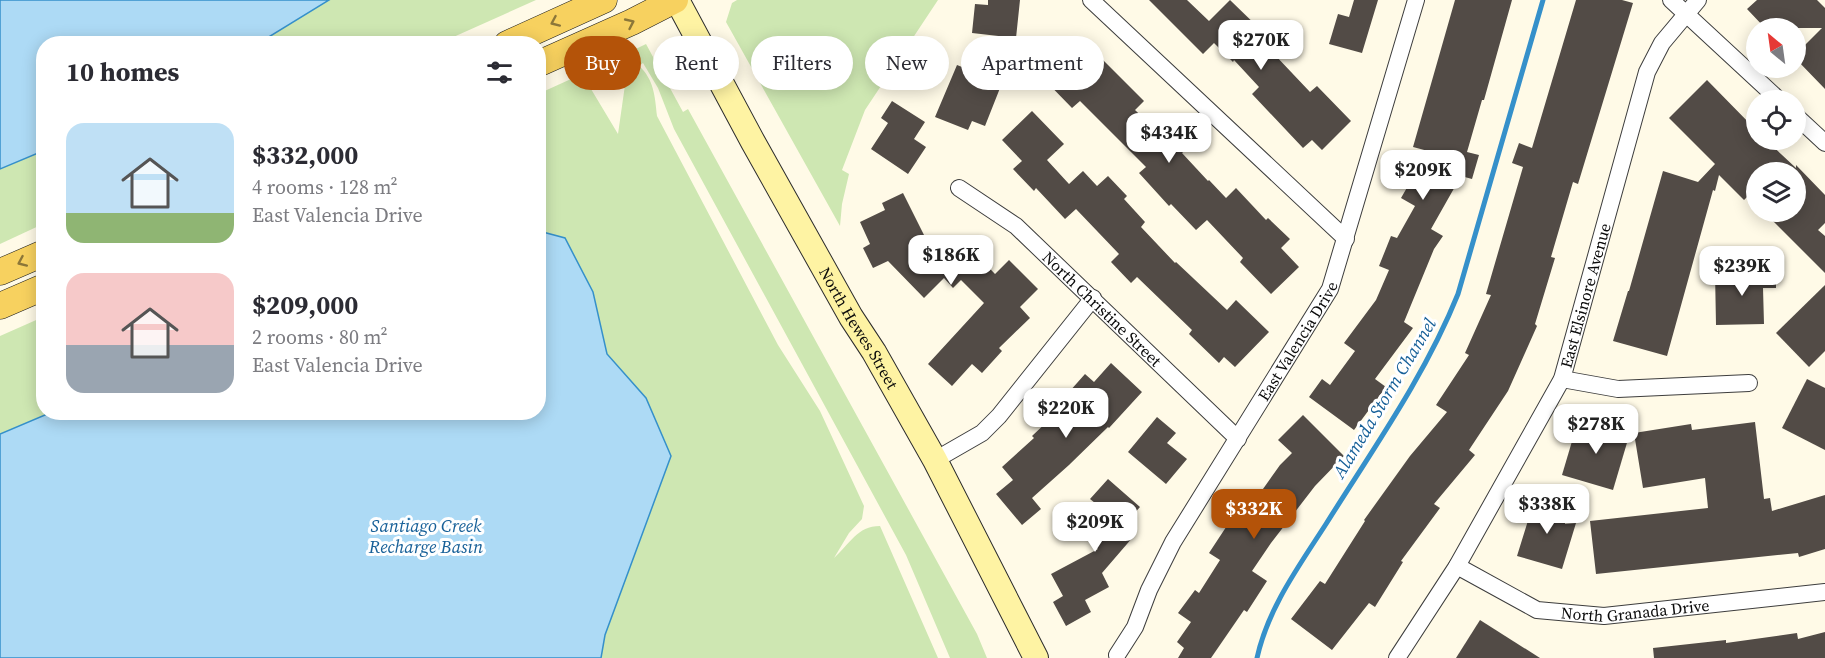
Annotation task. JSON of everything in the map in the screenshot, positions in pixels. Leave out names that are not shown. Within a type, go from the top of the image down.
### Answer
[{"type":"main road","points":[[525,36],[604,0]]},
{"type":"main road","points":[[546,60],[676,0]]},
{"type":"main road","name":"North Hewes Street","points":[[676,0],[758,152],[935,460],[1036,658]]},
{"type":"main road","points":[[0,272],[36,256]]},
{"type":"main road","points":[[0,306],[36,290]]},
{"type":"street","points":[[1091,0],[1346,239]]},
{"type":"street","name":"East Valencia Drive","points":[[1117,654],[1135,627],[1149,590],[1173,542],[1330,289],[1416,0]]},
{"type":"street","points":[[1671,0],[1768,90]]},
{"type":"street","name":"East Elsinore Avenue","points":[[1397,658],[1457,567],[1562,379],[1647,72],[1662,43],[1698,0]]},
{"type":"street","points":[[1806,125],[1825,143]]},
{"type":"street","name":"North Christine Street","points":[[959,188],[1016,226],[1238,439]]},
{"type":"street","points":[[935,460],[982,433],[999,416],[1093,298]]},
{"type":"street","points":[[1562,379],[1618,389],[1749,384]]},
{"type":"street","name":"North Granada Drive","points":[[1457,567],[1537,610],[1604,616],[1825,592]]},
{"type":"green space","points":[[329,0],[536,0],[456,36],[270,36]]},
{"type":"green space","points":[[737,0],[938,0],[914,36],[865,36],[865,90],[878,90],[865,110],[842,170],[849,174],[840,226],[764,90],[853,90],[853,36],[751,36],[751,67],[739,45],[739,36],[734,36],[726,22],[732,3]]},
{"type":"green space","points":[[646,44],[653,57],[653,80],[643,63],[641,64],[641,46]]},
{"type":"green space","points":[[641,68],[651,83],[657,116],[778,345],[820,411],[864,506],[862,519],[849,533],[834,558],[860,532],[880,526],[938,658],[601,658],[646,398],[607,354],[593,292],[565,238],[546,233],[546,90],[564,82],[564,90],[592,90],[618,134],[624,90],[641,90]]},
{"type":"green space","points":[[659,90],[671,90],[683,112],[688,109],[977,634],[987,658],[950,658],[906,555],[674,129]]},
{"type":"green space","points":[[36,154],[36,227],[0,244],[0,169]]},
{"type":"green space","points":[[36,320],[36,419],[0,434],[0,336]]},
{"type":"water","points":[[0,0],[329,0],[270,36],[36,36],[36,154],[0,169]]},
{"type":"water","name":"Santiago Creek Recharge Basin","points":[[546,233],[565,238],[593,292],[607,354],[646,398],[671,456],[605,635],[601,658],[0,658],[0,434],[36,419],[546,420]]},
{"type":"building","points":[[988,0],[1020,0],[1016,36],[972,33],[975,4],[988,5]]},
{"type":"building","points":[[1149,0],[1187,0],[1209,21],[1230,0],[1263,32],[1258,37],[1310,92],[1317,86],[1351,121],[1322,150],[1312,140],[1303,148],[1252,94],[1259,87],[1234,60],[1233,62],[1214,43],[1203,54]]},
{"type":"building","points":[[1354,0],[1378,0],[1362,53],[1329,44],[1338,14],[1349,17]]},
{"type":"building","points":[[1455,0],[1512,0],[1467,152],[1479,155],[1472,179],[1461,176],[1431,229],[1443,236],[1434,249],[1404,322],[1413,328],[1375,379],[1386,387],[1354,430],[1309,397],[1322,379],[1330,385],[1355,351],[1344,343],[1376,300],[1389,270],[1379,266],[1391,236],[1397,238],[1415,206],[1401,198],[1428,151],[1413,147]]},
{"type":"building","points":[[1576,0],[1622,0],[1633,3],[1578,184],[1573,182],[1551,257],[1555,258],[1535,324],[1537,326],[1508,391],[1469,450],[1475,455],[1434,504],[1440,508],[1401,561],[1403,562],[1375,607],[1369,603],[1332,650],[1291,619],[1320,581],[1325,584],[1364,520],[1410,456],[1447,412],[1436,405],[1469,355],[1465,353],[1491,295],[1486,294],[1523,167],[1512,163],[1519,143],[1532,148]]},
{"type":"building","points":[[1757,0],[1817,0],[1825,8],[1825,89],[1806,69],[1806,44],[1822,28],[1806,28],[1806,18],[1756,18],[1747,9]]},
{"type":"building","points":[[1104,61],[1144,101],[1135,110],[1161,135],[1172,125],[1190,146],[1182,153],[1208,181],[1226,198],[1236,188],[1266,220],[1268,218],[1290,239],[1281,248],[1299,267],[1271,294],[1240,262],[1243,258],[1207,220],[1196,230],[1171,204],[1169,206],[1139,173],[1146,167],[1080,101],[1072,108],[1054,90],[1104,90]]},
{"type":"building","points":[[957,65],[961,67],[961,90],[999,90],[985,126],[972,121],[968,130],[935,117],[946,90],[949,90],[949,84]]},
{"type":"building","points":[[1707,80],[1746,120],[1746,150],[1777,150],[1790,162],[1746,162],[1746,198],[1744,200],[1719,175],[1667,356],[1613,341],[1663,171],[1698,182],[1715,164],[1669,118]]},
{"type":"building","points":[[892,101],[925,122],[914,139],[926,147],[908,174],[871,149],[888,123],[881,118]]},
{"type":"building","points":[[1032,111],[1064,144],[1047,160],[1069,184],[1083,171],[1097,186],[1108,176],[1127,196],[1124,199],[1145,222],[1141,227],[1175,263],[1227,310],[1236,300],[1269,332],[1235,367],[1224,357],[1219,363],[1189,334],[1192,330],[1137,277],[1131,283],[1111,262],[1119,254],[1076,209],[1065,219],[1036,188],[1034,191],[1013,169],[1022,161],[1002,140]]},
{"type":"building","points":[[1806,175],[1825,195],[1825,223],[1818,230],[1825,236],[1825,273],[1774,222],[1806,222]]},
{"type":"building","points":[[903,193],[929,245],[938,237],[956,256],[967,245],[995,274],[1009,260],[1038,289],[1020,307],[1030,318],[999,348],[1002,351],[982,373],[972,364],[952,386],[928,364],[984,303],[961,280],[953,288],[944,278],[924,298],[888,261],[873,268],[863,248],[870,244],[860,222],[885,210],[882,203]]},
{"type":"building","points":[[1776,271],[1776,288],[1763,288],[1764,324],[1716,325],[1715,272]]},
{"type":"building","points":[[1825,285],[1825,351],[1809,367],[1776,333]]},
{"type":"building","points":[[1111,363],[1142,392],[1109,428],[1032,498],[1041,509],[1022,525],[996,494],[1013,480],[1002,467],[1034,438],[1032,436],[1050,419],[1057,427],[1081,403],[1069,392],[1085,374],[1094,382]]},
{"type":"building","points":[[1807,379],[1825,388],[1825,450],[1782,428]]},
{"type":"building","points":[[1303,415],[1344,456],[1315,486],[1252,571],[1267,581],[1247,612],[1244,610],[1211,658],[1178,658],[1184,648],[1177,642],[1191,622],[1178,613],[1195,590],[1199,593],[1220,560],[1209,553],[1234,515],[1232,514],[1250,490],[1258,496],[1280,465],[1292,453],[1278,440]]},
{"type":"building","points":[[1157,417],[1176,433],[1167,443],[1187,459],[1166,484],[1128,452]]},
{"type":"building","points":[[1578,421],[1629,436],[1613,490],[1562,475]]},
{"type":"building","points":[[1755,422],[1764,499],[1770,498],[1772,511],[1825,495],[1825,549],[1799,557],[1798,553],[1596,574],[1590,521],[1708,508],[1705,478],[1643,488],[1634,433],[1691,424],[1692,430]]},
{"type":"building","points":[[1108,479],[1140,507],[1122,527],[1133,537],[1102,573],[1109,587],[1085,600],[1091,612],[1066,626],[1053,602],[1063,596],[1051,574],[1098,549],[1078,532],[1100,507],[1090,499]]},
{"type":"building","points":[[1535,498],[1563,507],[1563,522],[1565,524],[1576,523],[1562,569],[1517,556]]},
{"type":"building","points":[[1480,620],[1540,658],[1456,658]]},
{"type":"building","points":[[1825,632],[1825,658],[1654,658],[1653,648],[1726,640],[1726,643],[1797,633],[1798,639]]},
{"type":"waterway","name":"Alameda Storm Channel","points":[[1257,658],[1269,622],[1286,588],[1380,440],[1445,324],[1458,294],[1543,0]]}]
